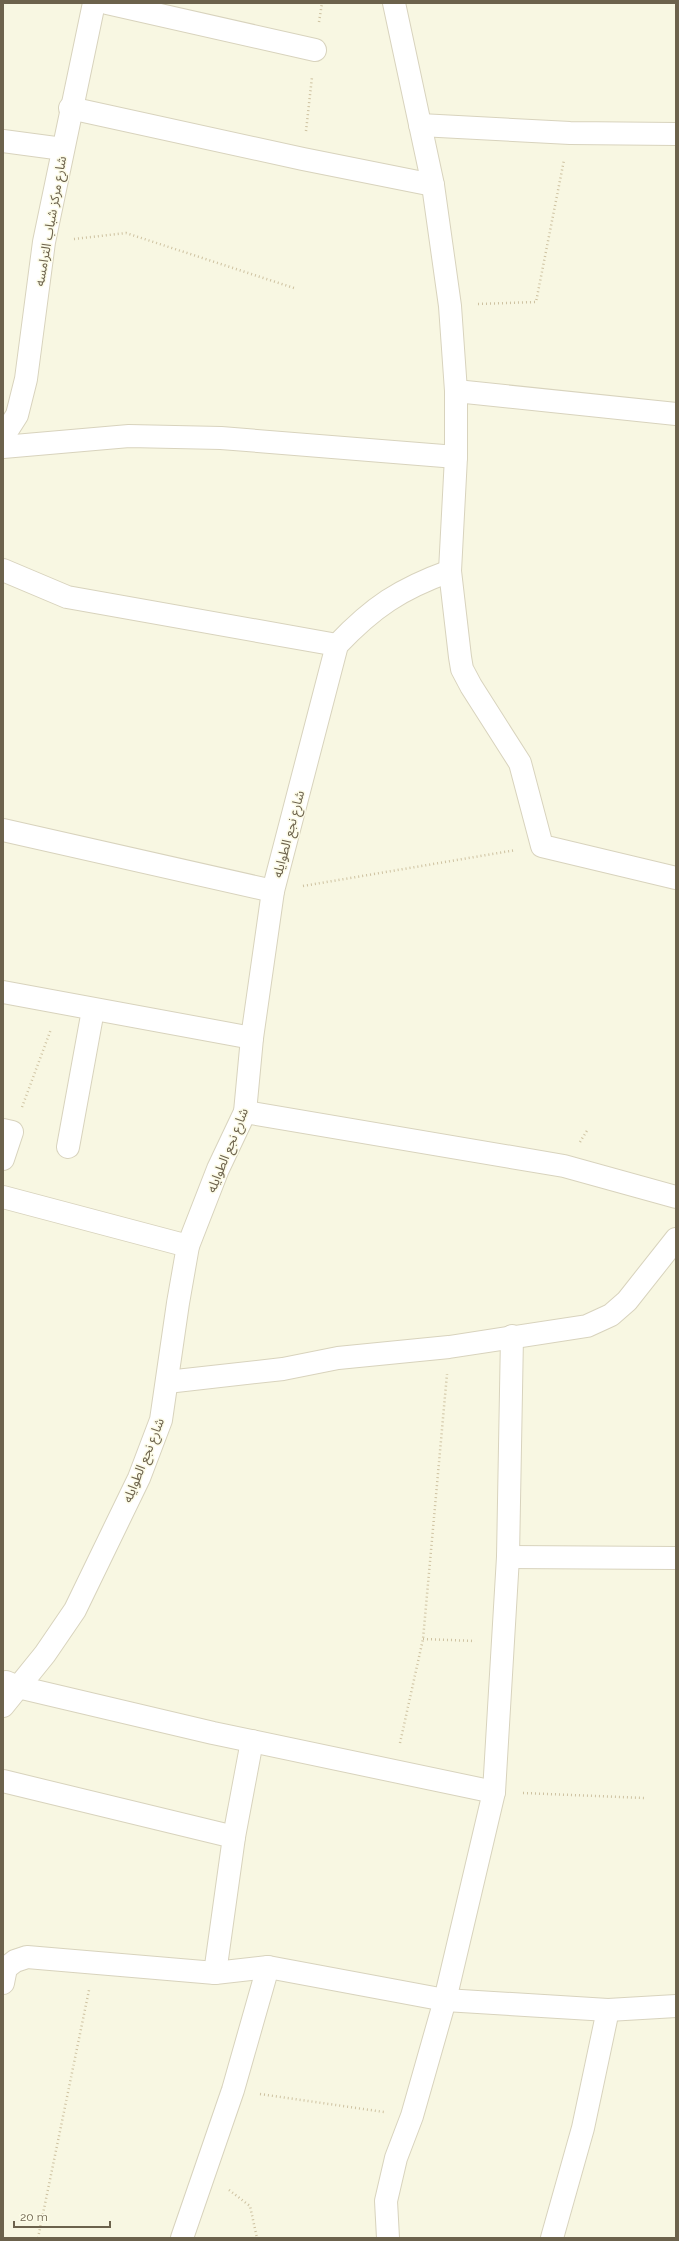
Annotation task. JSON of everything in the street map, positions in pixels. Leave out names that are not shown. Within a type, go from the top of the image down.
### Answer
[{"type":"street","name":"شارع مركز شباب الترامسه","points":[[3,437],[17,415],[26,379],[44,242],[70,108],[94,3]]},
{"type":"street","points":[[107,3],[315,50]]},
{"type":"street","points":[[394,3],[433,185],[450,306],[456,391],[456,457],[450,571],[462,669],[471,686],[520,763],[542,846],[676,878]]},
{"type":"street","points":[[70,108],[303,159],[433,185]]},
{"type":"street","points":[[420,125],[570,133],[676,134]]},
{"type":"street","points":[[3,141],[63,149]]},
{"type":"street","points":[[456,391],[676,414]]},
{"type":"street","points":[[3,447],[129,436],[214,438],[456,457]]},
{"type":"street","points":[[3,570],[67,597],[336,646]]},
{"type":"street","name":"شارع نجع الطوايله","points":[[3,1706],[10,1684],[45,1654],[75,1610],[138,1478],[161,1420],[188,1246],[218,1169],[245,1112],[252,1038],[273,891],[336,646],[360,620],[387,599],[418,582],[450,571]]},
{"type":"street","points":[[3,830],[273,891]]},
{"type":"street","points":[[3,992],[60,1004],[252,1038]]},
{"type":"street","points":[[68,1147],[93,1010]]},
{"type":"street","points":[[245,1112],[564,1166],[676,1197]]},
{"type":"street","points":[[3,1159],[8,1131]]},
{"type":"street","points":[[3,1198],[188,1246]]},
{"type":"street","points":[[167,1382],[283,1369],[338,1358],[449,1347],[512,1336],[587,1326],[611,1315],[627,1301],[676,1239]]},
{"type":"street","points":[[388,2238],[386,2201],[396,2158],[412,2116],[445,2000],[494,1792],[508,1557],[512,1336]]},
{"type":"street","points":[[508,1557],[676,1558]]},
{"type":"street","points":[[10,1684],[252,1741],[494,1792]]},
{"type":"street","points":[[216,1973],[234,1837],[252,1741]]},
{"type":"street","points":[[3,1781],[234,1837]]},
{"type":"street","points":[[3,1983],[6,1968],[11,1963],[24,1958],[95,1962],[216,1973],[268,1967],[445,2000],[608,2010],[676,2006]]},
{"type":"street","points":[[182,2238],[233,2090],[268,1967]]},
{"type":"street","points":[[552,2238],[583,2128],[608,2010]]},
{"type":"path","points":[[303,159],[315,50]]},
{"type":"path","points":[[450,306],[536,302],[570,133]]},
{"type":"path","points":[[44,242],[126,233],[294,288]]},
{"type":"path","points":[[273,891],[542,846]]},
{"type":"path","points":[[8,1131],[60,1004]]},
{"type":"path","points":[[394,1771],[424,1639],[449,1347]]},
{"type":"path","points":[[424,1639],[504,1641]]},
{"type":"path","points":[[494,1792],[645,1798]]},
{"type":"path","points":[[38,2238],[95,1962]]},
{"type":"path","points":[[233,2090],[412,2116]]},
{"type":"path","points":[[204,2171],[250,2206],[257,2238]]}]
